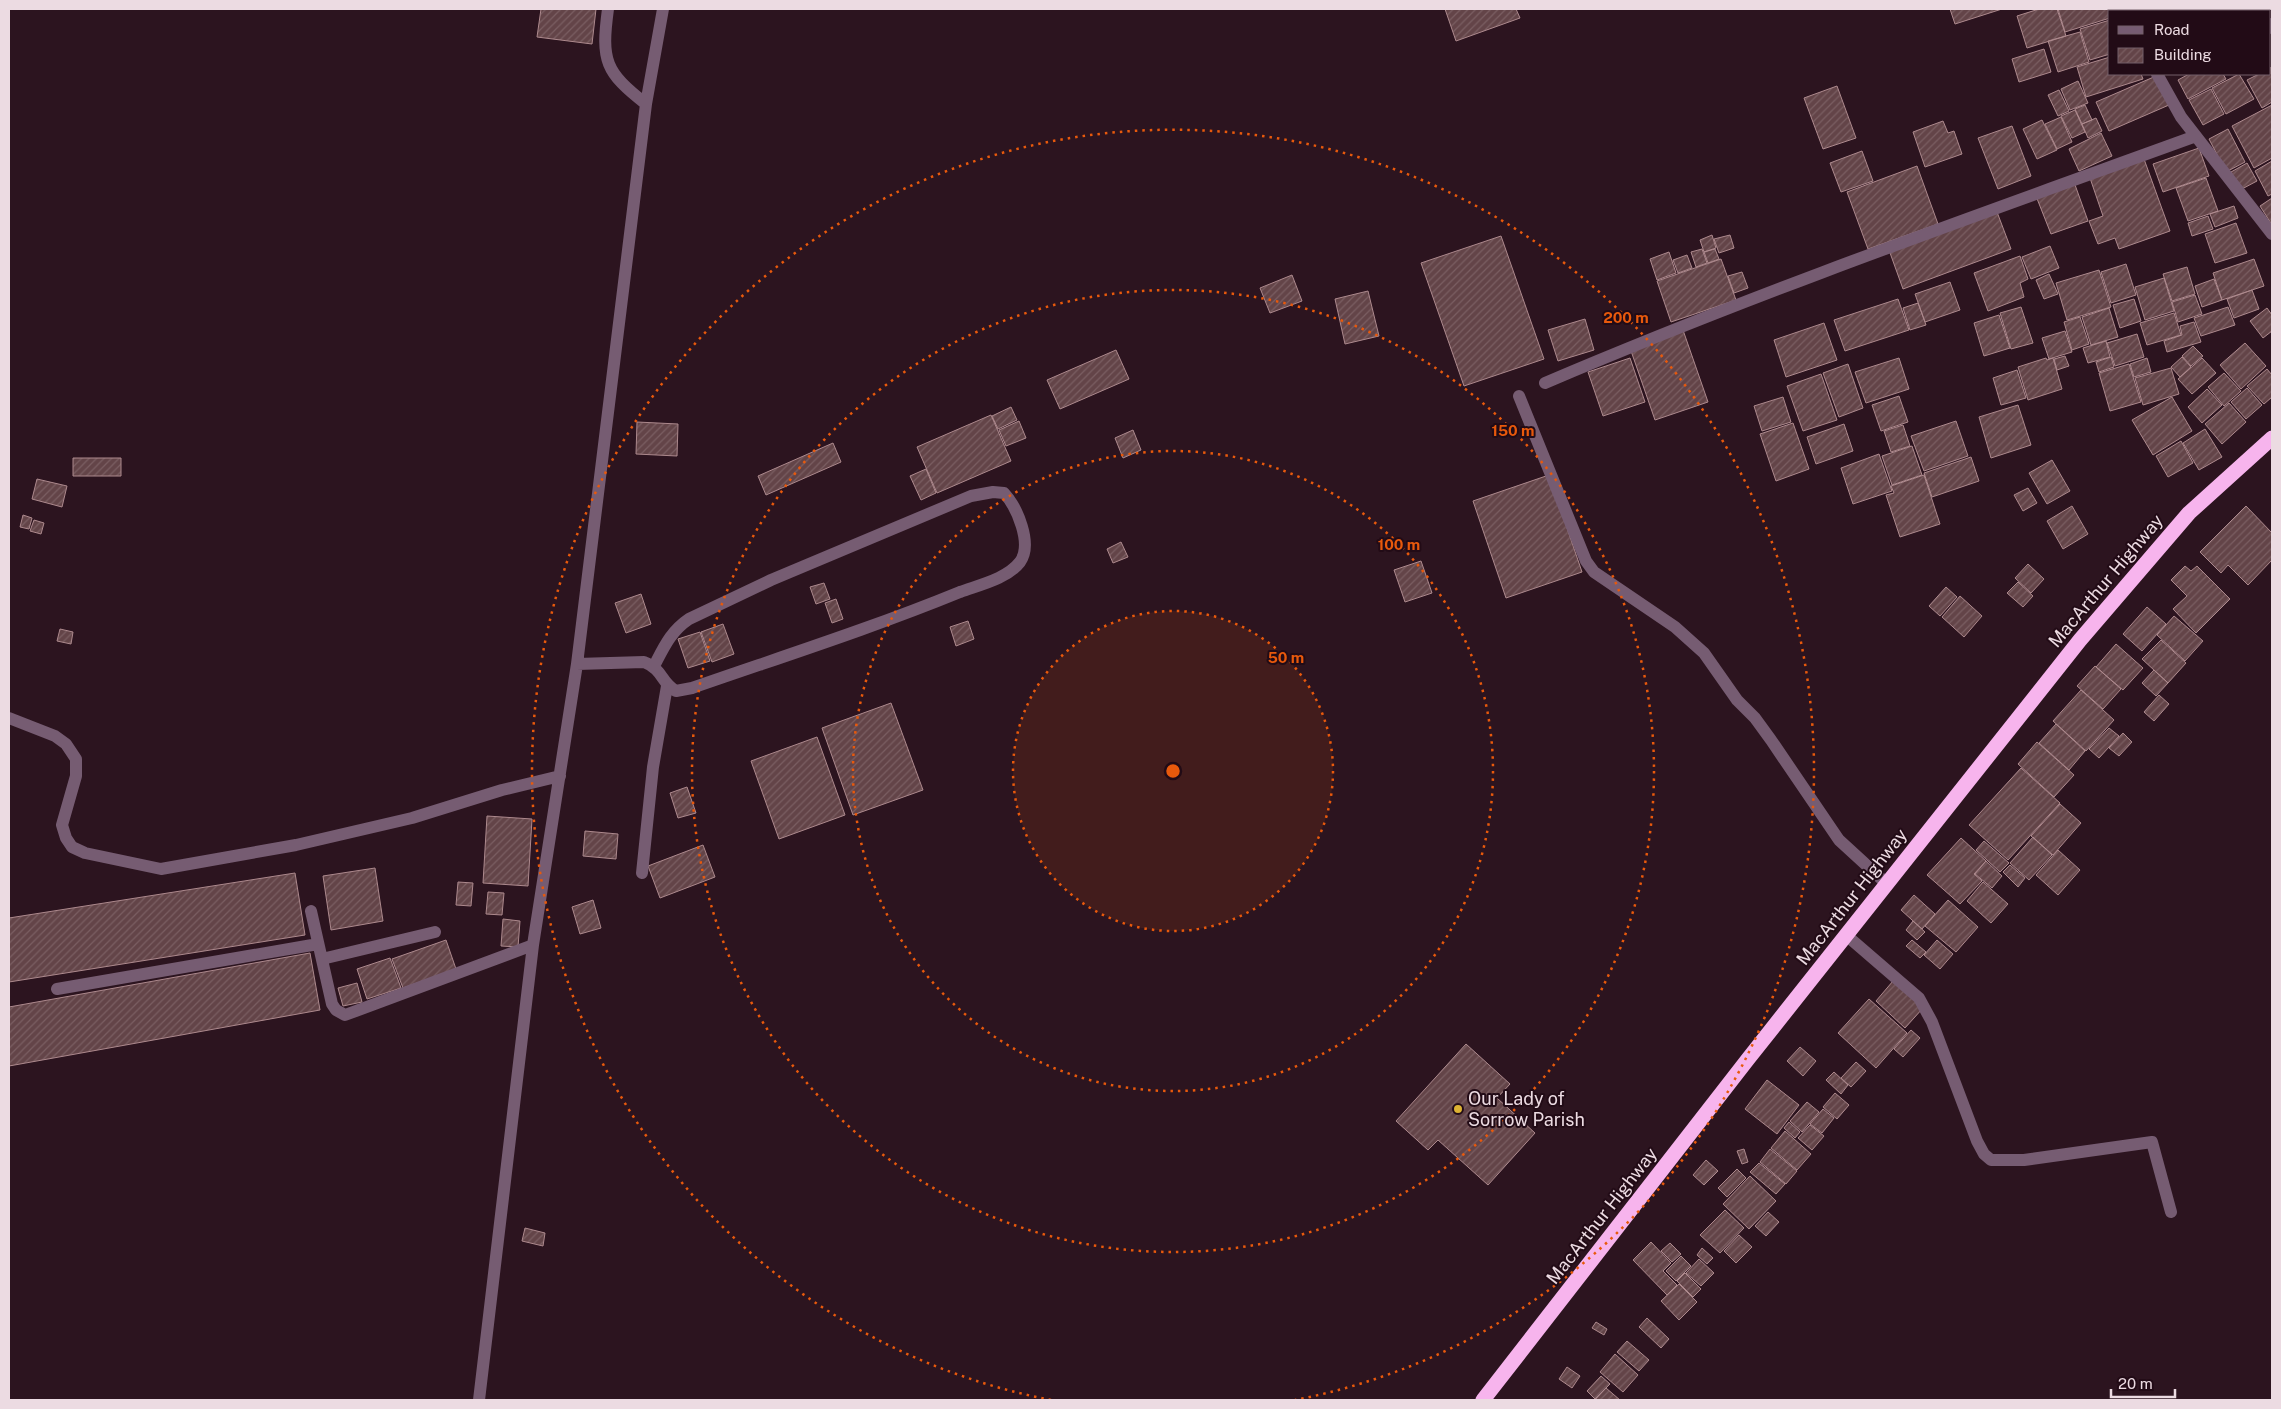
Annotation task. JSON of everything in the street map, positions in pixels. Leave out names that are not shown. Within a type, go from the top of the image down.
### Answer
[{"type":"highway","name":"MacArthur Highway","points":[[1484,1400],[1846,935],[2080,640],[2189,513],[2272,438]]},
{"type":"street","points":[[608,9],[604,36],[606,60],[613,74],[627,89],[646,104]]},
{"type":"street","points":[[480,1400],[533,944],[577,664],[646,104],[663,9]]},
{"type":"street","points":[[2158,75],[2181,117],[2272,234]]},
{"type":"street","points":[[1545,383],[1658,335],[1793,283],[2196,136]]},
{"type":"street","points":[[1519,396],[1586,561],[1594,572],[1675,627],[1704,654],[1737,700],[1755,718],[1771,740],[1839,840],[1886,884]]},
{"type":"street","points":[[577,664],[644,662],[654,666],[660,672],[667,686],[676,691],[692,688],[919,609],[1008,573],[1021,561],[1026,539],[1010,500],[1004,493],[993,492],[971,496],[771,580],[689,619],[677,627],[654,666]]},
{"type":"street","points":[[642,874],[653,767],[667,686]]},
{"type":"street","points":[[9,718],[55,736],[66,744],[76,759],[76,776],[62,825],[66,838],[72,847],[85,853],[161,869],[296,846],[412,818],[502,790],[560,776]]},
{"type":"street","points":[[311,911],[332,1004],[336,1010],[345,1016],[533,944]]},
{"type":"street","points":[[322,959],[435,932]]},
{"type":"street","points":[[1846,935],[1919,998],[1932,1022],[1977,1141],[1984,1154],[1991,1160],[2024,1160],[2152,1142],[2171,1212]]},
{"type":"street","points":[[57,989],[318,944]]},
{"type":"building","points":[[541,9],[596,9],[592,44],[537,37]]},
{"type":"building","points":[[1445,9],[1516,9],[1520,18],[1456,41]]},
{"type":"building","points":[[1950,9],[2002,9],[1955,24]]},
{"type":"building","points":[[2039,9],[2057,9],[2066,36],[2027,48],[2017,16]]},
{"type":"building","points":[[2058,9],[2112,10],[2108,10],[2108,19],[2065,32]]},
{"type":"building","points":[[2108,21],[2108,55],[2090,60],[2080,29]]},
{"type":"building","points":[[2080,32],[2089,62],[2058,72],[2048,41]]},
{"type":"building","points":[[2044,49],[2051,72],[2019,82],[2012,59]]},
{"type":"building","points":[[2108,58],[2108,75],[2141,75],[2143,79],[2086,97],[2077,67]]},
{"type":"building","points":[[2271,68],[2272,102],[2262,108],[2247,80],[2257,75],[2271,75]]},
{"type":"building","points":[[2187,75],[2224,75],[2226,79],[2188,99],[2178,80]]},
{"type":"building","points":[[2240,75],[2254,99],[2226,114],[2212,88]]},
{"type":"building","points":[[2156,76],[2169,105],[2109,131],[2096,102]]},
{"type":"building","points":[[2078,81],[2088,103],[2070,110],[2061,89]]},
{"type":"building","points":[[1837,86],[1856,138],[1823,149],[1804,98]]},
{"type":"building","points":[[2211,89],[2224,114],[2203,125],[2189,100]]},
{"type":"building","points":[[2059,90],[2069,111],[2058,116],[2048,95]]},
{"type":"building","points":[[2085,105],[2092,120],[2082,124],[2075,109]]},
{"type":"building","points":[[2272,105],[2272,158],[2254,168],[2232,126]]},
{"type":"building","points":[[2075,110],[2085,132],[2072,138],[2061,116]]},
{"type":"building","points":[[2061,117],[2072,142],[2057,149],[2045,124]]},
{"type":"building","points":[[2096,118],[2102,131],[2088,138],[2082,124]]},
{"type":"building","points":[[2042,120],[2057,150],[2037,159],[2023,129]]},
{"type":"building","points":[[1943,121],[1948,133],[1954,131],[1962,154],[1925,167],[1913,132]]},
{"type":"building","points":[[2012,126],[2031,176],[1998,189],[1978,138]]},
{"type":"building","points":[[2228,129],[2245,162],[2226,172],[2209,139]]},
{"type":"building","points":[[2101,133],[2112,156],[2079,171],[2069,149]]},
{"type":"building","points":[[2199,148],[2209,176],[2163,192],[2153,164]]},
{"type":"building","points":[[1862,151],[1873,181],[1841,192],[1830,163]]},
{"type":"building","points":[[2144,159],[2170,231],[2119,249],[2115,238],[2098,244],[2089,221],[2103,216],[2090,178]]},
{"type":"building","points":[[2272,161],[2272,194],[2268,196],[2255,171]]},
{"type":"building","points":[[2247,163],[2257,181],[2240,190],[2231,172]]},
{"type":"building","points":[[1917,166],[1938,224],[1868,249],[1847,192]]},
{"type":"building","points":[[2206,178],[2218,211],[2188,221],[2176,188]]},
{"type":"building","points":[[2074,182],[2088,221],[2051,234],[2036,196]]},
{"type":"building","points":[[2272,198],[2272,225],[2260,206]]},
{"type":"building","points":[[2234,206],[2238,218],[2215,227],[2210,214]]},
{"type":"building","points":[[1997,212],[2011,249],[1903,289],[1889,250]]},
{"type":"building","points":[[2208,216],[2213,229],[2192,236],[2188,223]]},
{"type":"building","points":[[2236,223],[2247,253],[2215,263],[2205,234]]},
{"type":"building","points":[[1712,235],[1716,248],[1704,252],[1700,240]]},
{"type":"building","points":[[1730,235],[1734,248],[1719,253],[1714,239]]},
{"type":"building","points":[[1501,236],[1544,359],[1464,386],[1421,263]]},
{"type":"building","points":[[2050,246],[2059,268],[2031,279],[2022,257]]},
{"type":"building","points":[[1702,249],[1707,263],[1696,267],[1691,252]]},
{"type":"building","points":[[1715,249],[1719,259],[1708,263],[1704,252]]},
{"type":"building","points":[[1669,252],[1676,273],[1657,280],[1650,259]]},
{"type":"building","points":[[1687,255],[1692,268],[1678,273],[1673,260]]},
{"type":"building","points":[[2020,256],[2028,279],[2020,283],[2024,297],[1988,311],[1974,273]]},
{"type":"building","points":[[1721,259],[1736,300],[1671,322],[1657,281]]},
{"type":"building","points":[[2254,259],[2264,286],[2222,300],[2213,273]]},
{"type":"building","points":[[2126,264],[2136,295],[2111,303],[2101,272]]},
{"type":"building","points":[[2187,267],[2195,294],[2172,301],[2163,274]]},
{"type":"building","points":[[2099,270],[2111,307],[2067,320],[2056,283]]},
{"type":"building","points":[[1742,272],[1748,288],[1734,293],[1728,276]]},
{"type":"building","points":[[2049,274],[2058,294],[2044,299],[2036,280]]},
{"type":"building","points":[[1292,275],[1302,301],[1270,313],[1260,288]]},
{"type":"building","points":[[2164,278],[2174,311],[2145,320],[2135,287]]},
{"type":"building","points":[[2214,279],[2222,300],[2202,307],[2195,286]]},
{"type":"building","points":[[1950,282],[1960,310],[1925,322],[1915,294]]},
{"type":"building","points":[[2252,290],[2259,309],[2234,318],[2227,299]]},
{"type":"building","points":[[1368,291],[1379,336],[1345,344],[1335,299]]},
{"type":"building","points":[[2195,295],[2202,314],[2178,322],[2172,302]]},
{"type":"building","points":[[1898,299],[1909,330],[1845,351],[1834,320]]},
{"type":"building","points":[[2134,299],[2141,321],[2120,328],[2113,305]]},
{"type":"building","points":[[1918,303],[1926,325],[1910,330],[1903,308]]},
{"type":"building","points":[[2021,307],[2033,343],[2011,349],[2000,313]]},
{"type":"building","points":[[2228,307],[2235,325],[2201,336],[2194,318]]},
{"type":"building","points":[[2109,308],[2118,337],[2091,345],[2082,317]]},
{"type":"building","points":[[2267,308],[2272,315],[2272,331],[2263,338],[2250,321]]},
{"type":"building","points":[[2174,313],[2181,335],[2147,345],[2140,323]]},
{"type":"building","points":[[1999,315],[2010,348],[1984,356],[1974,323]]},
{"type":"building","points":[[2080,317],[2089,344],[2072,350],[2064,322]]},
{"type":"building","points":[[1585,319],[1594,350],[1558,361],[1548,330]]},
{"type":"building","points":[[2194,322],[2201,342],[2167,352],[2164,341],[2182,335],[2180,326]]},
{"type":"building","points":[[1824,323],[1837,360],[1786,377],[1774,340]]},
{"type":"building","points":[[1683,330],[1708,402],[1655,420],[1630,348]]},
{"type":"building","points":[[2065,331],[2072,352],[2049,359],[2042,338]]},
{"type":"building","points":[[2137,334],[2144,357],[2115,366],[2107,343]]},
{"type":"building","points":[[2106,341],[2110,357],[2088,363],[2083,348]]},
{"type":"building","points":[[2245,343],[2266,366],[2241,389],[2220,365]]},
{"type":"building","points":[[2193,346],[2203,356],[2191,366],[2182,356]]},
{"type":"building","points":[[1116,350],[1129,379],[1060,409],[1047,380]]},
{"type":"building","points":[[2065,356],[2069,366],[2057,370],[2054,359]]},
{"type":"building","points":[[2111,357],[2114,367],[2099,372],[2096,362]]},
{"type":"building","points":[[2182,357],[2191,367],[2180,377],[2171,367]]},
{"type":"building","points":[[1630,358],[1645,402],[1603,416],[1588,372]]},
{"type":"building","points":[[1899,358],[1909,389],[1866,403],[1855,372]]},
{"type":"building","points":[[2046,358],[2047,360],[2053,358],[2062,389],[2028,400],[2018,367]]},
{"type":"building","points":[[2147,358],[2151,372],[2134,377],[2130,364]]},
{"type":"building","points":[[2202,358],[2216,373],[2192,394],[2178,379]]},
{"type":"building","points":[[1848,364],[1863,408],[1839,417],[1823,373]]},
{"type":"building","points":[[2129,364],[2141,402],[2110,411],[2099,373]]},
{"type":"building","points":[[2171,368],[2179,394],[2143,405],[2135,378]]},
{"type":"building","points":[[2267,369],[2272,375],[2272,397],[2264,404],[2247,386]]},
{"type":"building","points":[[2017,370],[2026,398],[2001,405],[1993,378]]},
{"type":"building","points":[[2224,373],[2241,391],[2224,406],[2208,387]]},
{"type":"building","points":[[1821,374],[1837,420],[1803,431],[1787,386]]},
{"type":"building","points":[[2247,388],[2262,405],[2246,419],[2231,402]]},
{"type":"building","points":[[2207,389],[2222,405],[2202,423],[2188,407]]},
{"type":"building","points":[[1899,396],[1908,422],[1881,431],[1872,405]]},
{"type":"building","points":[[1783,397],[1791,422],[1762,431],[1754,406]]},
{"type":"building","points":[[2172,397],[2192,431],[2153,455],[2132,420]]},
{"type":"building","points":[[2229,403],[2246,422],[2222,444],[2205,424]]},
{"type":"building","points":[[2018,405],[2031,445],[1991,458],[1979,417]]},
{"type":"building","points":[[1011,407],[1017,420],[998,429],[992,416]]},
{"type":"building","points":[[991,415],[1011,461],[937,493],[917,447]]},
{"type":"building","points":[[1019,421],[1026,438],[1006,446],[999,430]]},
{"type":"building","points":[[1956,421],[1968,456],[1924,471],[1911,436]]},
{"type":"building","points":[[637,422],[678,424],[677,456],[636,454]]},
{"type":"building","points":[[1793,423],[1809,469],[1776,481],[1760,434]]},
{"type":"building","points":[[1844,424],[1853,451],[1816,464],[1807,437]]},
{"type":"building","points":[[1903,425],[1910,446],[1891,452],[1884,431]]},
{"type":"building","points":[[2205,429],[2222,457],[2199,470],[2183,443]]},
{"type":"building","points":[[1133,430],[1141,450],[1123,458],[1115,438]]},
{"type":"building","points":[[2181,441],[2193,463],[2168,477],[2156,456]]},
{"type":"building","points":[[833,443],[841,462],[766,495],[758,476]]},
{"type":"building","points":[[1912,446],[1922,475],[1892,485],[1882,456]]},
{"type":"building","points":[[1879,454],[1892,491],[1853,504],[1841,468]]},
{"type":"building","points":[[1971,457],[1979,481],[1932,497],[1924,473]]},
{"type":"building","points":[[73,458],[121,458],[121,476],[73,476]]},
{"type":"building","points":[[2052,460],[2070,491],[2047,504],[2029,473]]},
{"type":"building","points":[[926,469],[936,493],[921,500],[910,476]]},
{"type":"building","points":[[1549,475],[1582,572],[1506,598],[1473,501]]},
{"type":"building","points":[[1924,475],[1940,524],[1900,537],[1886,495],[1894,493],[1891,486]]},
{"type":"building","points":[[37,479],[67,486],[62,507],[32,499]]},
{"type":"building","points":[[2028,488],[2037,503],[2023,511],[2014,495]]},
{"type":"building","points":[[2072,506],[2088,534],[2063,549],[2047,521]]},
{"type":"building","points":[[2246,506],[2272,533],[2272,560],[2248,585],[2228,565],[2221,573],[2200,552]]},
{"type":"building","points":[[23,515],[32,518],[29,529],[20,527]]},
{"type":"building","points":[[34,520],[44,523],[41,534],[30,531]]},
{"type":"building","points":[[1121,542],[1128,557],[1113,563],[1107,549]]},
{"type":"building","points":[[1421,561],[1432,593],[1405,602],[1394,570]]},
{"type":"building","points":[[2028,564],[2044,579],[2031,593],[2015,578]]},
{"type":"building","points":[[2185,566],[2191,571],[2197,566],[2230,599],[2196,633],[2173,609],[2187,596],[2171,580]]},
{"type":"building","points":[[2018,582],[2033,596],[2023,607],[2007,593]]},
{"type":"building","points":[[824,583],[830,599],[816,604],[810,587]]},
{"type":"building","points":[[1946,587],[1957,597],[1940,616],[1929,606]]},
{"type":"building","points":[[641,594],[651,624],[626,633],[615,603]]},
{"type":"building","points":[[1960,596],[1982,616],[1964,637],[1942,617]]},
{"type":"building","points":[[836,599],[843,619],[832,623],[825,603]]},
{"type":"building","points":[[2147,607],[2166,624],[2142,651],[2123,634]]},
{"type":"building","points":[[2174,616],[2203,641],[2185,661],[2157,635]]},
{"type":"building","points":[[968,621],[974,639],[956,646],[950,627]]},
{"type":"building","points":[[723,624],[734,654],[712,662],[701,632]]},
{"type":"building","points":[[60,629],[73,632],[71,644],[57,641]]},
{"type":"building","points":[[700,632],[710,661],[688,668],[678,639]]},
{"type":"building","points":[[2161,640],[2186,663],[2168,683],[2142,659]]},
{"type":"building","points":[[2116,644],[2143,668],[2123,690],[2096,667]]},
{"type":"building","points":[[2095,666],[2121,689],[2103,709],[2077,686]]},
{"type":"building","points":[[2154,670],[2168,683],[2156,696],[2142,683]]},
{"type":"building","points":[[2081,690],[2114,720],[2086,751],[2053,721]]},
{"type":"building","points":[[2159,695],[2169,704],[2154,721],[2144,712]]},
{"type":"building","points":[[891,703],[923,790],[853,815],[822,728]]},
{"type":"building","points":[[2056,724],[2085,751],[2069,770],[2039,743]]},
{"type":"building","points":[[2109,728],[2119,736],[2099,758],[2089,749]]},
{"type":"building","points":[[2123,733],[2132,742],[2119,756],[2109,748]]},
{"type":"building","points":[[817,737],[845,815],[779,839],[751,761]]},
{"type":"building","points":[[2037,742],[2074,775],[2054,797],[2018,764]]},
{"type":"building","points":[[2021,768],[2060,803],[2008,860],[1969,825]]},
{"type":"building","points":[[687,787],[696,813],[678,818],[670,793]]},
{"type":"building","points":[[2060,804],[2081,823],[2053,855],[2031,836]]},
{"type":"building","points":[[487,816],[532,819],[528,886],[483,883]]},
{"type":"building","points":[[585,831],[618,834],[616,859],[583,856]]},
{"type":"building","points":[[2033,837],[2052,855],[2029,880],[2010,863]]},
{"type":"building","points":[[1961,838],[1986,861],[1974,874],[1982,881],[1960,904],[1927,875]]},
{"type":"building","points":[[1984,841],[2009,863],[2000,872],[1976,850]]},
{"type":"building","points":[[703,845],[715,877],[660,898],[648,866]]},
{"type":"building","points":[[2058,850],[2080,870],[2058,895],[2036,875]]},
{"type":"building","points":[[1986,861],[2002,876],[1992,888],[1975,874]]},
{"type":"building","points":[[2010,865],[2025,878],[2018,887],[2003,872]]},
{"type":"building","points":[[375,868],[383,921],[331,930],[323,876]]},
{"type":"building","points":[[295,873],[305,935],[9,982],[9,918]]},
{"type":"building","points":[[458,882],[473,883],[471,906],[456,905]]},
{"type":"building","points":[[1983,882],[2008,904],[1991,923],[1967,901]]},
{"type":"building","points":[[488,892],[504,893],[502,915],[486,914]]},
{"type":"building","points":[[1914,895],[1935,914],[1922,929],[1901,910]]},
{"type":"building","points":[[593,900],[601,928],[580,934],[572,907]]},
{"type":"building","points":[[1948,900],[1978,927],[1956,952],[1925,926]]},
{"type":"building","points":[[503,919],[520,921],[518,947],[501,946]]},
{"type":"building","points":[[1913,921],[1925,932],[1917,940],[1906,930]]},
{"type":"building","points":[[446,940],[456,969],[403,988],[392,959]]},
{"type":"building","points":[[1912,940],[1926,952],[1920,958],[1906,946]]},
{"type":"building","points":[[1937,940],[1953,954],[1940,969],[1924,955]]},
{"type":"building","points":[[310,953],[320,1010],[9,1066],[9,1007]]},
{"type":"building","points":[[390,958],[401,988],[367,999],[357,969]]},
{"type":"building","points":[[1893,981],[1923,1008],[1905,1028],[1876,1001]]},
{"type":"building","points":[[357,983],[362,1002],[343,1006],[338,988]]},
{"type":"building","points":[[1869,999],[1907,1033],[1876,1068],[1838,1033]]},
{"type":"building","points":[[1911,1030],[1920,1038],[1903,1057],[1894,1049]]},
{"type":"building","name":"Our Lady of Sorrow Parish","points":[[1466,1044],[1510,1084],[1497,1098],[1535,1133],[1488,1185],[1438,1140],[1428,1150],[1396,1121]]},
{"type":"building","points":[[1800,1047],[1816,1061],[1803,1076],[1787,1061]]},
{"type":"building","points":[[1856,1062],[1866,1071],[1851,1087],[1841,1078]]},
{"type":"building","points":[[1834,1072],[1848,1085],[1841,1094],[1826,1080]]},
{"type":"building","points":[[1767,1080],[1799,1105],[1777,1134],[1745,1109]]},
{"type":"building","points":[[1835,1093],[1849,1105],[1837,1119],[1823,1107]]},
{"type":"building","points":[[1807,1102],[1819,1112],[1802,1132],[1790,1121]]},
{"type":"building","points":[[1823,1109],[1834,1118],[1822,1133],[1810,1124]]},
{"type":"building","points":[[1789,1122],[1800,1132],[1795,1138],[1784,1128]]},
{"type":"building","points":[[1810,1125],[1824,1136],[1812,1150],[1798,1138]]},
{"type":"building","points":[[1785,1131],[1811,1154],[1797,1170],[1771,1148]]},
{"type":"building","points":[[1744,1149],[1748,1162],[1742,1164],[1737,1151]]},
{"type":"building","points":[[1770,1149],[1797,1171],[1786,1184],[1760,1162]]},
{"type":"building","points":[[1706,1160],[1718,1171],[1704,1185],[1693,1175]]},
{"type":"building","points":[[1759,1163],[1785,1184],[1776,1194],[1750,1172]]},
{"type":"building","points":[[1737,1169],[1746,1178],[1727,1197],[1718,1188]]},
{"type":"building","points":[[1750,1176],[1776,1201],[1749,1229],[1723,1204]]},
{"type":"building","points":[[1725,1210],[1744,1228],[1720,1253],[1700,1235]]},
{"type":"building","points":[[1768,1212],[1779,1222],[1766,1236],[1755,1226]]},
{"type":"building","points":[[525,1228],[545,1233],[543,1246],[522,1241]]},
{"type":"building","points":[[1739,1235],[1752,1247],[1736,1263],[1724,1251]]},
{"type":"building","points":[[1651,1242],[1671,1263],[1663,1271],[1677,1285],[1667,1295],[1633,1260]]},
{"type":"building","points":[[1670,1243],[1681,1254],[1672,1262],[1661,1251]]},
{"type":"building","points":[[1702,1248],[1713,1258],[1707,1264],[1697,1255]]},
{"type":"building","points":[[1681,1256],[1691,1266],[1676,1281],[1666,1271]]},
{"type":"building","points":[[1699,1259],[1714,1273],[1701,1286],[1686,1273]]},
{"type":"building","points":[[1685,1273],[1701,1289],[1693,1297],[1677,1281]]},
{"type":"building","points":[[1679,1284],[1697,1302],[1679,1320],[1661,1301]]},
{"type":"building","points":[[1647,1318],[1669,1339],[1661,1348],[1639,1327]]},
{"type":"building","points":[[1596,1322],[1607,1329],[1604,1335],[1592,1328]]},
{"type":"building","points":[[1627,1341],[1649,1360],[1639,1371],[1617,1352]]},
{"type":"building","points":[[1615,1354],[1638,1375],[1623,1392],[1600,1372]]},
{"type":"building","points":[[1567,1367],[1580,1376],[1572,1388],[1559,1379]]},
{"type":"building","points":[[1601,1376],[1610,1384],[1595,1399],[1587,1391]]},
{"type":"building","points":[[1606,1388],[1620,1400],[1595,1400]]},
{"type":"place","name":"Our Lady of Sorrow Parish","points":[[1458,1109]]}]
